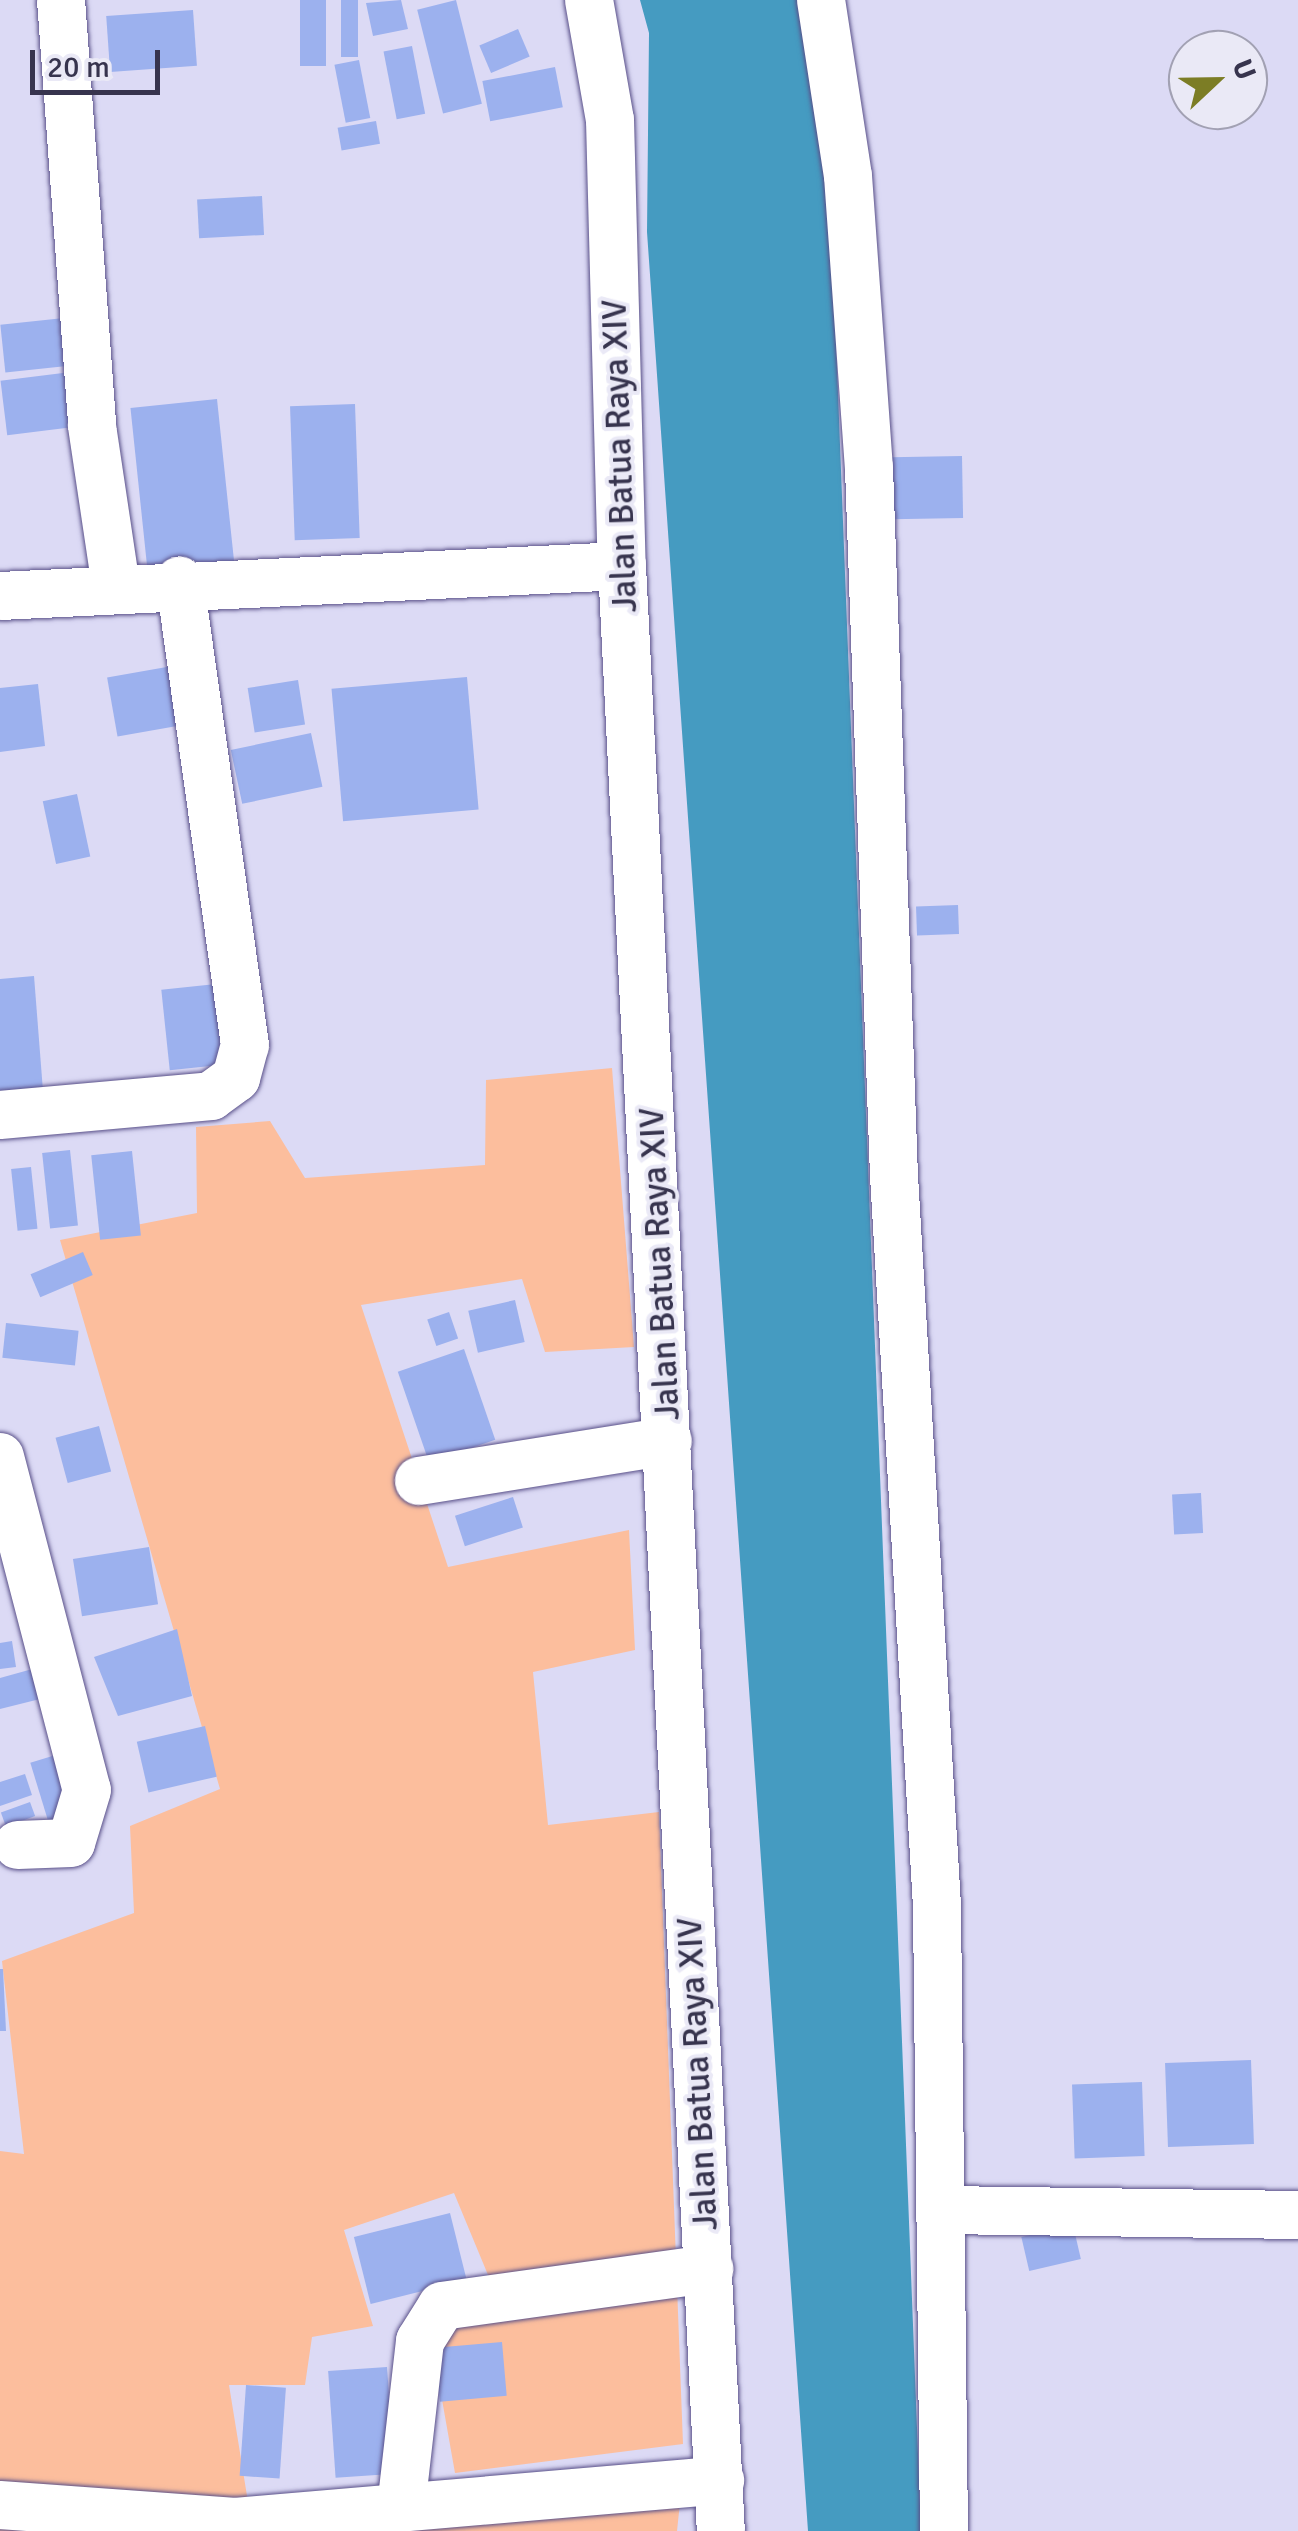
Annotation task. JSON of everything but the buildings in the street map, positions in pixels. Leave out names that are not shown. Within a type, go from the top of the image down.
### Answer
[{"type":"street","points":[[60,0],[92,426],[116,586]]},
{"type":"street","name":"Jalan Batua Raya XIV","points":[[589,0],[610,120],[622,566],[720,2531]]},
{"type":"street","points":[[820,0],[848,176],[869,468],[894,1176],[937,1907],[944,2531]]},
{"type":"street","points":[[0,596],[180,580],[622,566]]},
{"type":"street","points":[[0,1115],[210,1096],[236,1078],[245,1045],[180,580]]},
{"type":"street","points":[[419,1481],[668,1441]]},
{"type":"street","points":[[0,1457],[87,1790],[71,1843],[18,1845]]},
{"type":"street","points":[[942,2210],[1298,2214]]},
{"type":"street","points":[[402,2508],[420,2341],[442,2306],[709,2270]]},
{"type":"street","points":[[0,2505],[235,2522],[720,2480]]},
{"type":"shaded area","points":[[612,1068],[634,1347],[545,1352],[522,1279],[361,1305],[448,1567],[629,1530],[635,1650],[533,1672],[548,1825],[659,1812],[683,2444],[455,2473],[427,2315],[498,2299],[454,2193],[344,2230],[373,2326],[312,2337],[305,2385],[229,2385],[248,2502],[681,2493],[677,2531],[0,2531],[0,2151],[24,2154],[2,1961],[134,1913],[130,1826],[220,1789],[60,1240],[197,1213],[196,1127],[270,1121],[305,1178],[485,1165],[486,1080]]},
{"type":"water","points":[[640,0],[805,0],[813,22],[834,290],[921,2531],[808,2531],[647,232],[649,33]]}]
